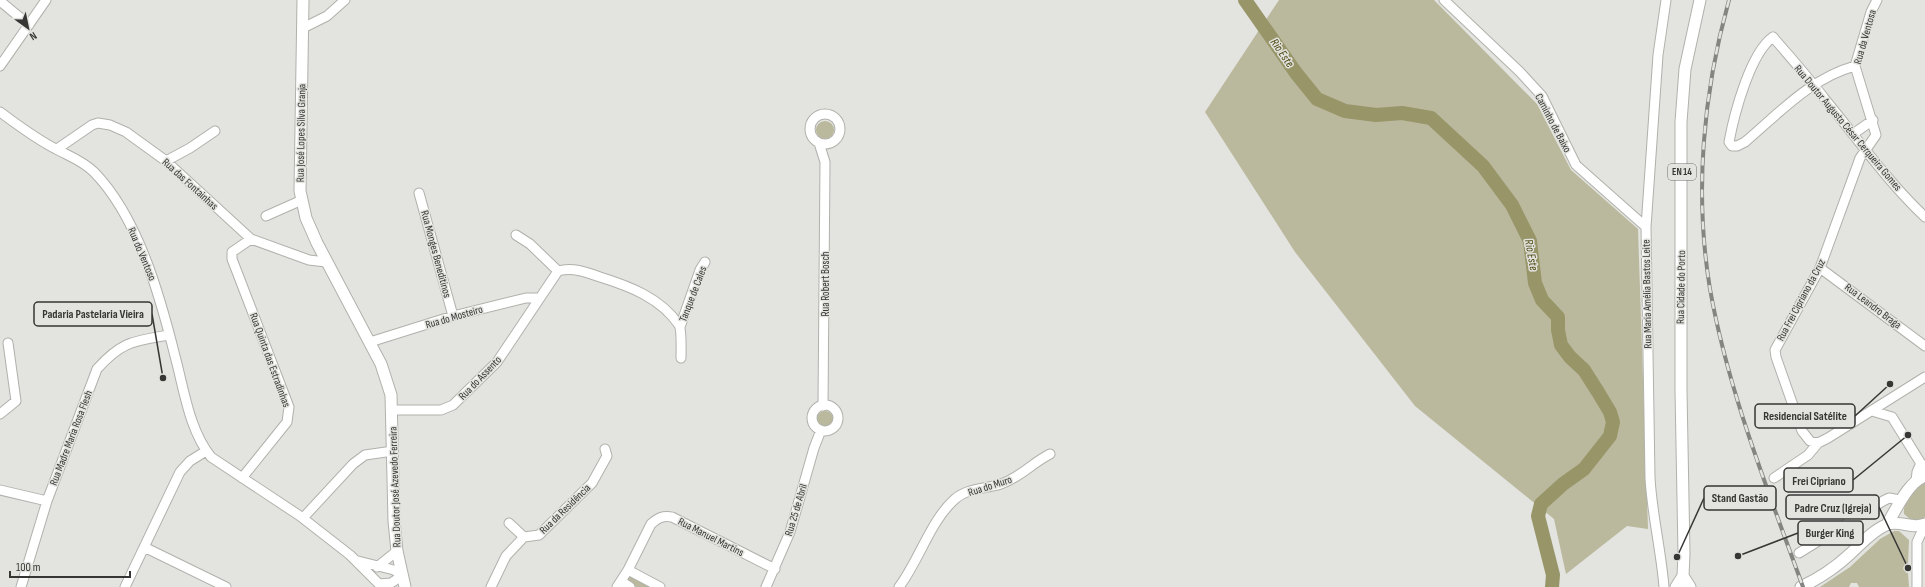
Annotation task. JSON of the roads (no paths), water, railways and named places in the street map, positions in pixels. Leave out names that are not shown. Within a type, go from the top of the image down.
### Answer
[{"type":"main road","name":"Rua José Lopes Silva Granja","points":[[303,0],[300,191],[306,218],[326,262],[370,342]]},
{"type":"main road","name":"Rua Cidade do Porto","points":[[1683,576],[1681,122],[1685,69],[1700,0]]},
{"type":"main road","name":"Rua Doutor José Azevedo Ferreira","points":[[370,342],[381,364],[391,395],[397,551],[405,587]]},
{"type":"main road","points":[[1801,587],[1840,563],[1872,534],[1887,524],[1899,504],[1921,479]]},
{"type":"main road","points":[[1899,504],[1898,514],[1907,525]]},
{"type":"main road","points":[[1887,524],[1920,526],[1925,524]]},
{"type":"main road","points":[[1676,587],[1683,576],[1690,587]]},
{"type":"street","points":[[0,66],[46,0]]},
{"type":"street","points":[[303,28],[326,16],[345,0]]},
{"type":"street","name":"Caminho de Baixo","points":[[1444,0],[1520,72],[1542,96],[1576,165],[1646,227]]},
{"type":"street","name":"Rua Maria Amélia Bastos Leite","points":[[1664,587],[1657,530],[1652,506],[1650,478],[1646,227],[1658,55],[1666,0]]},
{"type":"street","name":"Rua da Ventosa","points":[[1873,120],[1866,103],[1855,66],[1871,12],[1877,0]]},
{"type":"street","points":[[0,1],[29,24]]},
{"type":"street","name":"Rua Doutor Augusto César Cerqueira Gomes","points":[[1813,84],[1745,142],[1736,146],[1732,146],[1729,142],[1733,121],[1746,81],[1764,43],[1773,37],[1813,84],[1866,151],[1925,217]]},
{"type":"street","points":[[1813,84],[1837,71],[1855,66]]},
{"type":"street","name":"Rua do Ventoso","points":[[0,112],[56,149],[73,156],[94,172],[120,206],[150,269],[192,419],[206,451]]},
{"type":"street","name":"Rua Robert Bosch","points":[[824,406],[825,162],[819,143],[811,135],[811,125],[815,118],[824,114],[833,116],[840,123],[840,133],[825,162]]},
{"type":"street","points":[[1853,134],[1873,120]]},
{"type":"street","name":"Rua Frei Cipriano da Cruz","points":[[1818,443],[1810,441],[1802,431],[1775,354],[1779,342],[1820,268],[1860,158],[1876,135],[1873,120]]},
{"type":"street","name":"Rua das Fontainhas","points":[[56,149],[92,125],[110,125],[126,132],[166,161],[251,239],[310,260],[326,262]]},
{"type":"street","points":[[166,161],[190,148],[215,131]]},
{"type":"street","points":[[819,143],[825,144],[835,141]]},
{"type":"street","name":"Rua Monges Beneditinos","points":[[419,193],[453,316]]},
{"type":"street","points":[[266,216],[302,200]]},
{"type":"street","points":[[516,235],[530,244],[558,271],[568,269],[578,270],[621,283],[645,294],[664,308],[680,327],[681,358]]},
{"type":"street","name":"Rua Quinta das Estradinhas","points":[[242,478],[287,422],[289,407],[232,260],[232,252],[251,239]]},
{"type":"street","name":"Tanque de Cales","points":[[680,327],[700,270],[706,262]]},
{"type":"street","name":"Rua Leandro Braga","points":[[1820,268],[1925,346]]},
{"type":"street","name":"Rua do Assento","points":[[392,410],[441,410],[453,405],[497,362],[558,271]]},
{"type":"street","name":"Rua do Mosteiro","points":[[370,342],[453,316],[526,298],[540,298]]},
{"type":"street","name":"Rua Madre Maria Rosa Flesh","points":[[21,587],[47,501],[97,369],[110,355],[130,342],[169,335]]},
{"type":"street","points":[[0,414],[16,401],[8,343]]},
{"type":"street","points":[[1774,478],[1808,455],[1818,443],[1925,377]]},
{"type":"street","points":[[1893,398],[1892,417],[1924,465],[1917,472],[1921,479]]},
{"type":"street","points":[[824,406],[833,409],[837,418],[832,428],[821,430],[813,423],[812,415],[816,409],[824,406]]},
{"type":"street","points":[[1872,411],[1892,417]]},
{"type":"street","name":"Rua 25 de Abril","points":[[766,587],[790,532],[814,448],[821,430]]},
{"type":"street","name":"Rua da Residência","points":[[524,537],[540,535],[592,483],[607,456],[605,449]]},
{"type":"street","points":[[125,587],[180,472],[190,461],[206,451],[215,461],[303,518],[357,561],[381,586],[391,583],[402,576],[394,570],[357,561]]},
{"type":"street","points":[[303,518],[348,469],[365,455],[393,451]]},
{"type":"street","name":"Rua do Muro","points":[[900,587],[930,534],[956,498],[976,489],[999,484],[1016,478],[1050,454]]},
{"type":"street","points":[[0,490],[47,501]]},
{"type":"street","points":[[1799,553],[1889,498],[1899,504]]},
{"type":"street","name":"Rua Manuel Martins","points":[[628,570],[651,524],[657,518],[665,516],[672,517],[775,569]]},
{"type":"street","points":[[491,587],[506,556],[524,537],[509,523]]},
{"type":"street","points":[[1917,587],[1917,542],[1925,524]]},
{"type":"street","points":[[1907,525],[1917,542]]},
{"type":"street","points":[[144,547],[226,587]]},
{"type":"street","points":[[377,567],[397,551]]},
{"type":"street","points":[[630,587],[619,584],[628,570],[660,587]]},
{"type":"waterway","name":"Rio Este","points":[[1245,0],[1296,73],[1317,99],[1345,111],[1376,115],[1402,113],[1431,118],[1483,166],[1512,205],[1530,241],[1535,283],[1542,300],[1558,317],[1558,330],[1561,345],[1570,357],[1584,370],[1610,412],[1613,422],[1610,436],[1584,469],[1563,484],[1541,504],[1538,516],[1553,575],[1552,587]]},
{"type":"railway","points":[[1729,0],[1720,35],[1707,107],[1702,180],[1705,253],[1710,289],[1718,327],[1738,403],[1803,587]]},
{"type":"place","name":"Padaria Pastelaria Vieira","points":[[163,378]]},
{"type":"place","name":"Residencial Satélite","points":[[1890,384]]},
{"type":"place","name":"Frei Cipriano","points":[[1908,435]]},
{"type":"place","name":"Burger King","points":[[1738,556]]},
{"type":"place","name":"Stand Gastāo","points":[[1677,557]]},
{"type":"place","name":"Padre Cruz (Igreja)","points":[[1908,568]]}]
